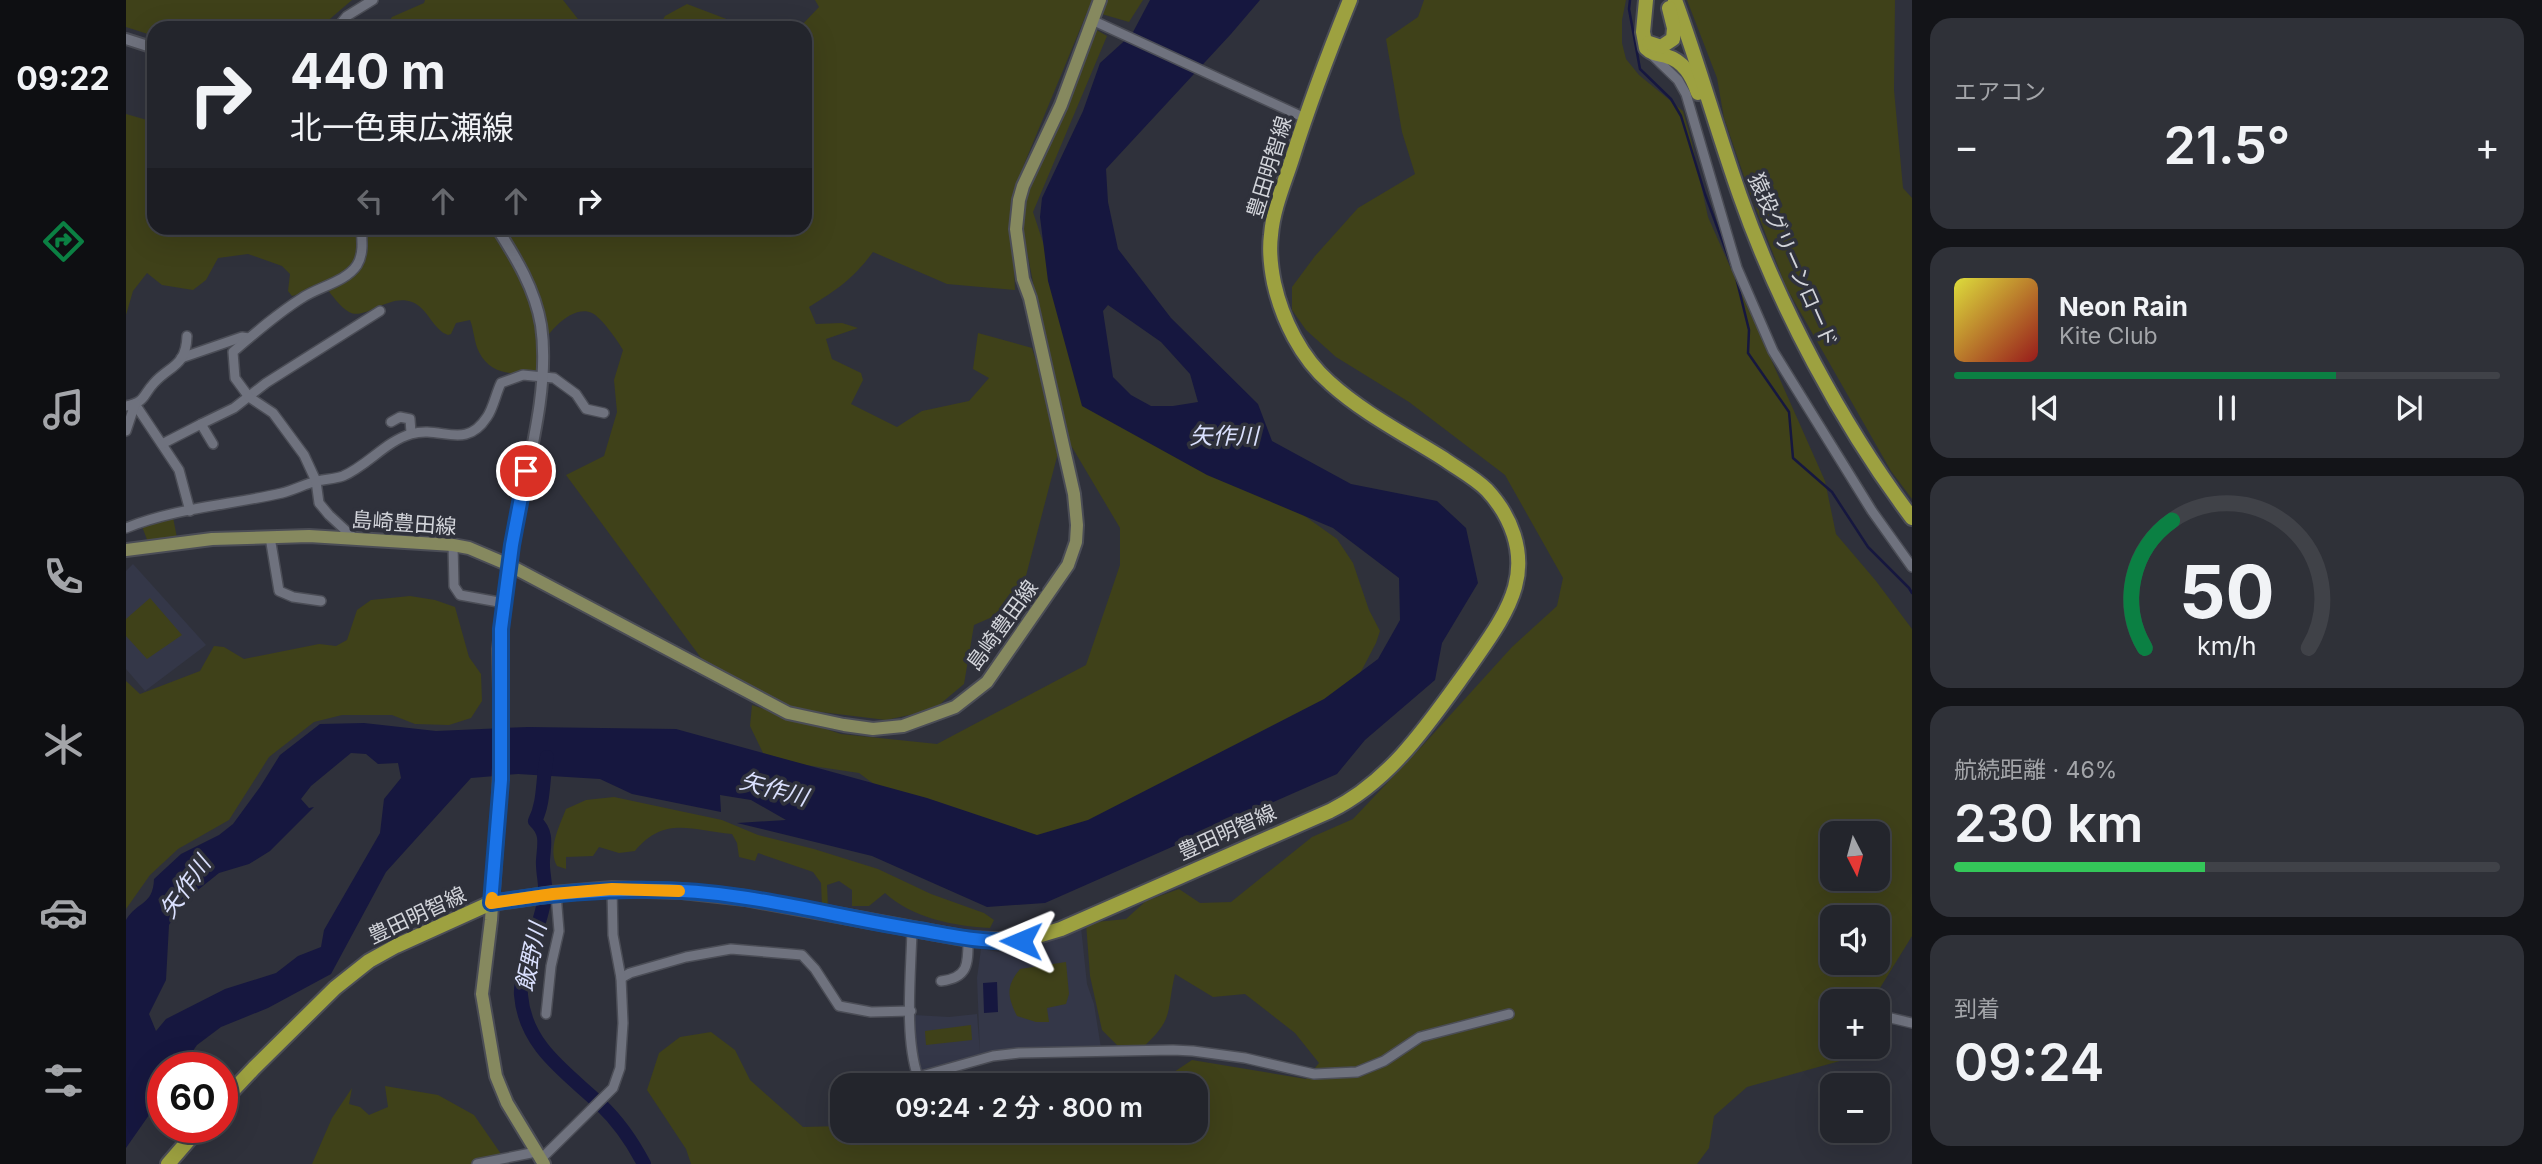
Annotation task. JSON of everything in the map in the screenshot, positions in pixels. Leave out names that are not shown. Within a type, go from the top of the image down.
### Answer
[{"type":"main road","name":"島崎豊田線","points":[[126,550],[212,539],[309,536],[469,548],[509,565],[788,713],[863,728],[903,726],[955,706],[987,682],[1068,565],[1076,542],[1074,494],[1030,298],[1023,279],[1016,229],[1023,186],[1098,23],[1100,0]]},
{"type":"main road","name":"豊田明智線","points":[[238,1085],[335,988],[369,961],[491,903],[612,889],[682,891],[745,898],[968,939],[1021,941],[1061,929],[1330,811],[1363,793],[1400,758],[1486,643],[1515,587],[1519,565],[1517,541],[1508,518],[1485,488],[1328,382],[1308,358],[1292,332],[1274,283],[1270,237],[1278,200],[1305,118],[1350,0]]},
{"type":"main road","points":[[1646,0],[1643,43],[1650,52],[1671,58],[1685,66],[1695,85],[1729,180],[1754,234]]},
{"type":"main road","points":[[1644,26],[1646,38],[1652,46],[1661,47],[1670,43],[1674,28],[1667,0]]},
{"type":"main road","name":"猿投グリーンロード","points":[[1675,0],[1754,234],[1787,306],[1839,407],[1912,518]]},
{"type":"main road","points":[[1680,0],[1682,21]]},
{"type":"main road","points":[[509,565],[499,649],[499,803],[482,994],[492,1062],[507,1103],[540,1159]]},
{"type":"main road","points":[[168,1164],[186,1143]]},
{"type":"street","points":[[343,21],[373,0]]},
{"type":"street","points":[[1098,23],[1305,118]]},
{"type":"street","points":[[126,39],[147,46]]},
{"type":"street","points":[[1650,52],[1678,80],[1686,94],[1737,268],[1773,351],[1872,511],[1912,567]]},
{"type":"street","points":[[355,539],[323,510],[319,503],[316,481],[304,455],[273,413],[249,397],[235,377],[233,352],[301,298],[349,273],[358,265],[361,256],[360,235]]},
{"type":"street","points":[[501,235],[524,271],[533,296],[540,323],[543,356],[542,378],[509,565]]},
{"type":"street","points":[[162,444],[249,397],[350,328],[380,311]]},
{"type":"street","points":[[131,405],[145,399],[155,381],[174,368],[187,346],[187,336]]},
{"type":"street","points":[[181,358],[242,337],[249,338]]},
{"type":"street","points":[[126,527],[148,519],[283,492],[342,476],[411,433],[436,431],[454,437],[470,435],[488,416],[501,383],[523,375],[554,378],[576,394],[586,409],[604,413]]},
{"type":"street","points":[[126,431],[131,405]]},
{"type":"street","points":[[131,405],[179,470],[190,511]]},
{"type":"street","points":[[391,422],[400,417],[410,419],[411,433]]},
{"type":"street","points":[[201,424],[213,444]]},
{"type":"street","points":[[270,537],[279,591],[293,597],[321,601]]},
{"type":"street","points":[[453,545],[454,586],[460,595],[504,603]]},
{"type":"street","points":[[477,1164],[540,1159],[614,1088],[620,1068],[623,1023],[621,978],[613,935],[612,889]]},
{"type":"street","points":[[546,1014],[551,966],[559,931],[554,894]]},
{"type":"street","points":[[912,929],[911,1011],[914,1066],[918,1077],[993,1056],[1173,1050],[1245,1058],[1314,1074],[1357,1072],[1384,1061],[1420,1037],[1509,1014]]},
{"type":"street","points":[[941,981],[958,977],[964,971],[968,960],[968,939]]},
{"type":"street","points":[[621,978],[685,957],[731,949],[802,955],[839,1006],[871,1012],[911,1011]]},
{"type":"street","points":[[1890,1018],[1912,1023]]},
{"type":"shaded area","points":[[133,564],[206,645],[145,691],[126,669],[126,571]]},
{"type":"shaded area","points":[[1081,927],[1087,984],[1094,1004],[1101,1048],[981,1056],[920,1073],[916,1065],[914,1015],[949,1017],[977,1014],[980,1053],[977,978],[981,949],[1006,953],[1029,949]]},
{"type":"green space","points":[[126,0],[352,0],[328,21],[147,21],[147,34],[126,27]]},
{"type":"green space","points":[[425,0],[563,0],[580,21],[389,21],[392,17],[424,3]]},
{"type":"green space","points":[[815,0],[1143,0],[1129,22],[1088,10],[1011,202],[1015,290],[947,284],[873,252],[844,283],[809,307],[816,324],[842,323],[858,328],[826,339],[832,359],[861,373],[863,380],[851,404],[897,427],[922,411],[969,401],[989,378],[973,369],[978,333],[1032,348],[1059,449],[1021,595],[1006,611],[974,625],[964,684],[933,710],[886,720],[796,709],[704,662],[566,475],[604,456],[617,412],[614,380],[623,350],[604,324],[592,313],[576,313],[560,322],[543,344],[537,362],[537,373],[520,374],[504,372],[484,360],[477,348],[470,320],[456,323],[448,335],[438,329],[422,309],[412,302],[395,301],[355,314],[343,307],[326,288],[292,296],[288,291],[290,274],[282,266],[248,254],[218,258],[206,280],[193,290],[162,285],[147,273],[133,291],[126,315],[126,114],[147,120],[147,235],[812,235],[812,21],[806,21],[819,7]]},
{"type":"green space","points":[[1424,0],[1626,0],[1622,20],[1622,43],[1626,59],[1639,75],[1683,111],[1708,217],[1825,481],[1836,534],[1912,629],[1912,936],[1890,972],[1890,905],[1820,905],[1820,975],[1888,975],[1879,989],[1820,989],[1820,1059],[1847,1059],[1747,1087],[1714,1116],[1709,1148],[1697,1164],[691,1164],[686,1149],[647,1090],[659,1053],[680,1037],[711,1032],[735,1050],[750,1080],[803,1127],[830,1126],[830,1143],[1208,1143],[1208,1073],[1172,1073],[1192,1060],[1306,1079],[1319,1063],[1295,1033],[1245,994],[1213,997],[1175,974],[1168,1014],[1160,1029],[1143,1047],[1117,1045],[1102,1030],[1090,976],[1086,923],[1126,919],[1146,901],[1179,889],[1200,903],[1231,902],[1312,837],[1353,819],[1512,647],[1557,606],[1563,578],[1505,475],[1409,402],[1336,357],[1306,330],[1292,310],[1292,287],[1315,256],[1358,208],[1415,174],[1402,132],[1386,39],[1418,17]]},
{"type":"green space","points":[[1687,0],[1895,0],[1894,90],[1903,188],[1912,198],[1912,499],[1891,471],[1786,287],[1749,191],[1724,118],[1717,78]]},
{"type":"green space","points":[[687,4],[732,21],[662,21],[665,16]]},
{"type":"green space","points":[[1095,29],[1107,36],[1033,212],[1059,291],[1081,395],[1285,502],[1337,539],[1353,563],[1369,610],[1380,631],[1354,685],[1119,811],[1025,845],[890,796],[859,773],[799,764],[763,753],[750,726],[752,705],[841,734],[937,744],[1086,665],[1120,565],[1120,528],[1069,442],[1058,409],[1019,211]]},
{"type":"green space","points":[[173,517],[177,538],[148,542],[141,524]]},
{"type":"green space","points":[[410,596],[455,607],[469,657],[481,674],[482,701],[471,718],[449,725],[415,724],[392,715],[342,715],[314,722],[269,757],[229,820],[178,849],[150,875],[126,909],[126,681],[140,694],[200,671],[214,646],[224,647],[244,659],[319,644],[336,646],[347,640],[357,610],[371,600]]},
{"type":"green space","points":[[150,598],[182,635],[147,659],[126,636],[126,619]]},
{"type":"green space","points":[[614,797],[722,820],[758,835],[878,869],[931,894],[984,913],[994,920],[990,928],[948,923],[908,909],[885,893],[869,906],[852,906],[852,890],[839,881],[827,885],[828,907],[822,905],[821,883],[813,872],[758,853],[755,861],[739,857],[737,843],[732,834],[692,829],[668,829],[657,833],[635,851],[619,853],[599,847],[593,856],[566,857],[566,869],[557,866],[554,845],[566,809],[586,800]]},
{"type":"green space","points":[[1066,962],[1069,994],[1066,1004],[1047,1008],[1049,1022],[1036,1022],[1017,1016],[1011,1003],[1010,986],[1020,969]]},
{"type":"green space","points":[[971,1025],[972,1040],[926,1045],[925,1031]]},
{"type":"green space","points":[[385,1086],[438,1095],[474,1115],[508,1164],[312,1164],[332,1118],[352,1088],[349,1104],[360,1107],[369,1115],[388,1107]]},
{"type":"water","name":"矢作川","points":[[1150,0],[1260,0],[1106,169],[1108,202],[1118,249],[1171,318],[1258,404],[1272,441],[1351,484],[1437,501],[1466,528],[1478,583],[1442,643],[1435,680],[1365,740],[1337,774],[1045,903],[987,907],[872,856],[737,823],[786,820],[751,800],[720,795],[721,812],[632,794],[600,779],[518,774],[471,778],[386,872],[331,974],[268,1008],[221,1027],[197,1045],[192,1052],[147,1052],[147,1118],[126,1148],[126,920],[148,899],[154,879],[181,854],[219,835],[233,824],[280,755],[320,724],[364,723],[436,731],[528,727],[676,729],[927,798],[1037,835],[1088,820],[1324,699],[1378,659],[1400,620],[1399,578],[1333,528],[1207,475],[1082,406],[1048,281],[1040,217],[1042,198],[1083,111],[1100,63],[1132,34]],"holes":[[[1108,305],[1161,342],[1190,374],[1198,402],[1151,406],[1131,395],[1113,377],[1103,311]],[[351,753],[366,754],[378,764],[398,763],[401,778],[384,799],[380,833],[324,930],[321,947],[298,956],[276,973],[225,989],[166,1019],[156,1031],[149,1014],[166,980],[169,925],[183,902],[219,873],[249,864],[270,851],[314,807],[309,808],[301,799],[311,786]]]},
{"type":"water","points":[[997,982],[998,1012],[984,1013],[983,983]]},
{"type":"waterway","points":[[1630,0],[1629,9],[1640,69],[1671,99],[1681,116],[1705,194],[1732,267]]},
{"type":"waterway","points":[[1735,273],[1749,330],[1748,353],[1789,412],[1793,458],[1832,492],[1868,547],[1912,593]]},
{"type":"waterway","name":"飯野川","points":[[547,757],[540,806],[535,821],[542,830],[544,839],[545,897],[521,987],[524,1013],[530,1029],[549,1057],[613,1118],[644,1164]]},
{"type":"slow traffic","points":[[492,898],[491,903],[612,889],[679,891]]},
{"type":"route","points":[[526,471],[512,545],[499,649],[501,780],[491,903],[612,889],[682,891],[745,898],[968,939],[1021,941]]}]
